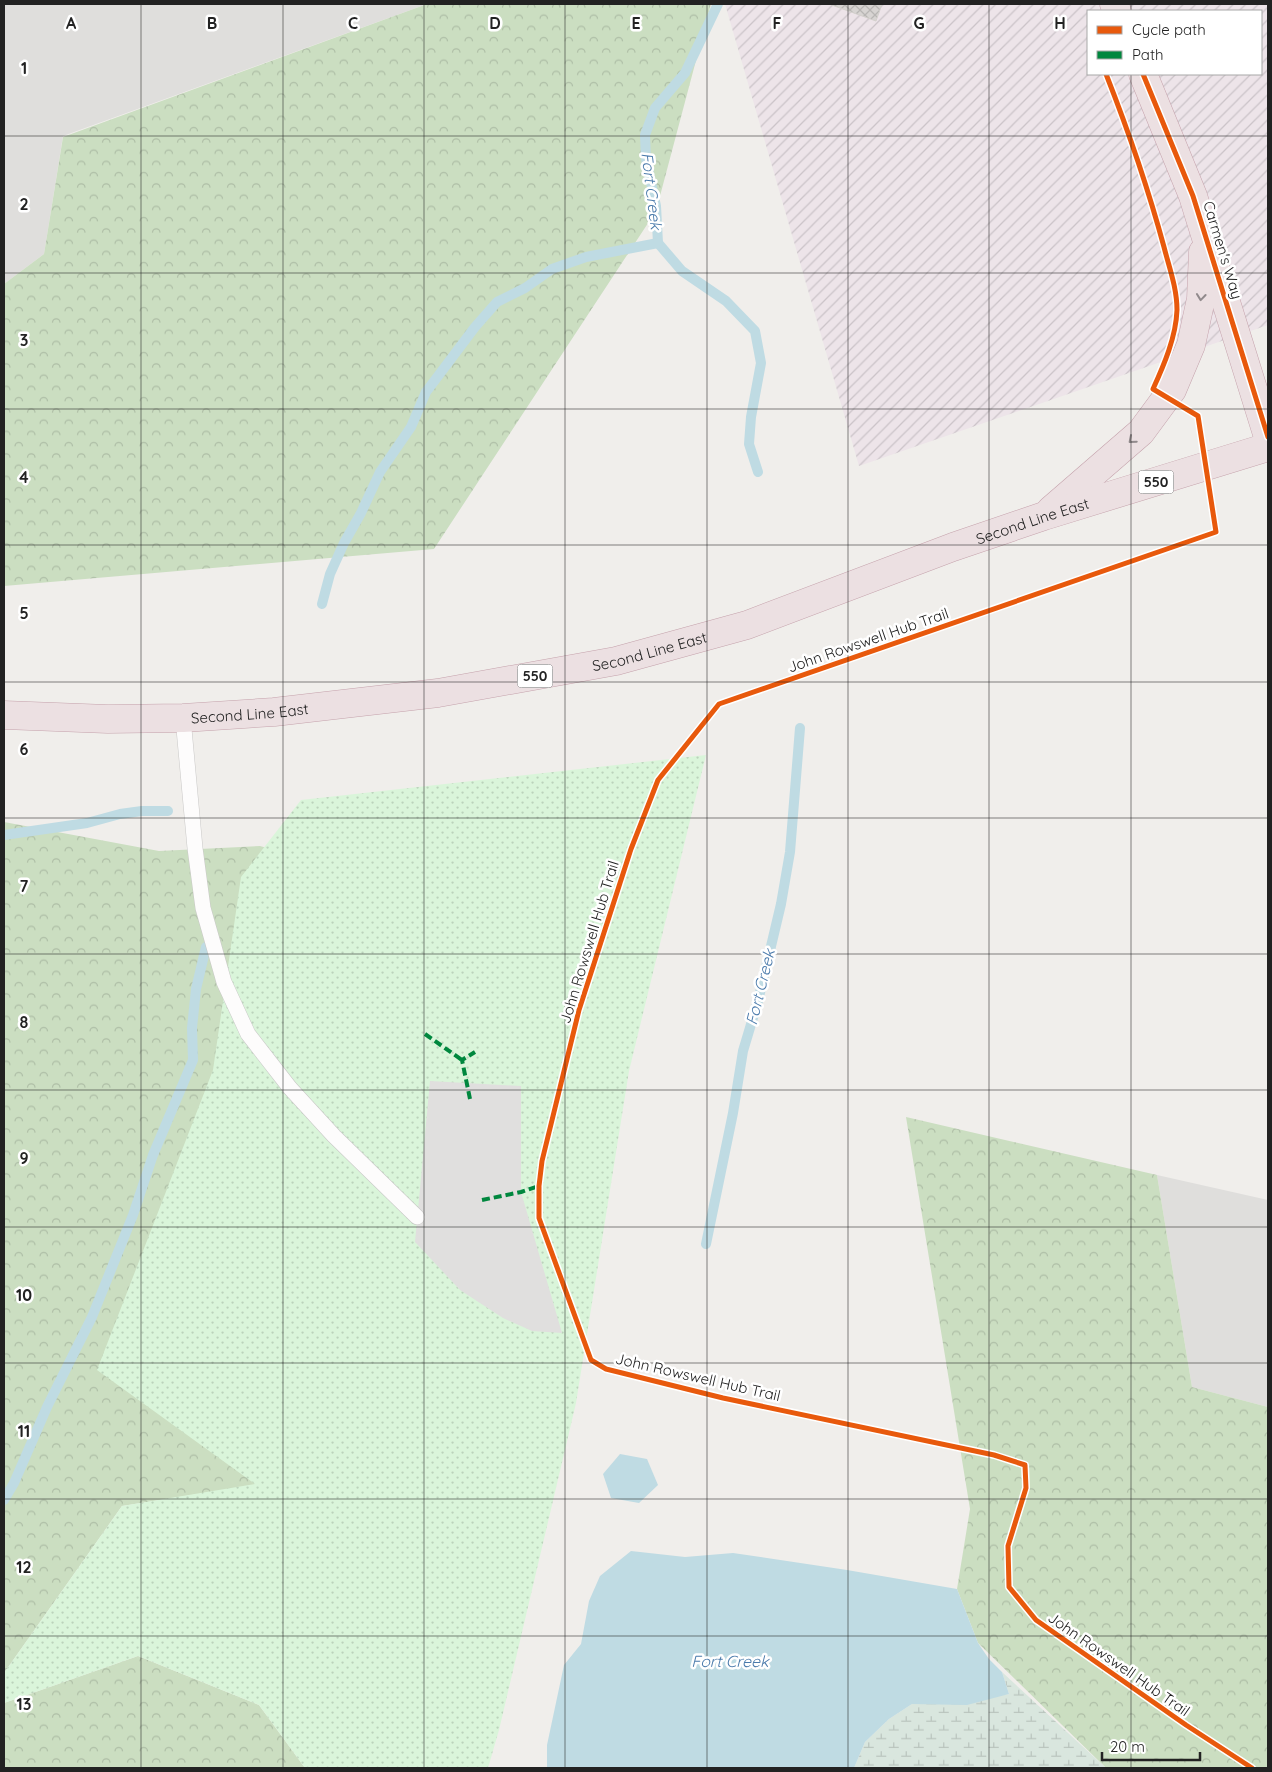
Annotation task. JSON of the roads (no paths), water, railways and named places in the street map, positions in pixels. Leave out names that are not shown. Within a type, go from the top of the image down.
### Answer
[{"type":"highway","name":"Carmen's Way","points":[[1143,75],[1193,196],[1268,437]]},
{"type":"highway","points":[[1044,516],[1140,432],[1172,390],[1191,345],[1202,299],[1204,231]]},
{"type":"highway","name":"Second Line East","points":[[4,714],[108,719],[184,718],[274,712],[438,694],[616,661],[747,625],[953,547],[1044,516],[1268,447]]},
{"type":"lane","points":[[184,718],[190,799],[203,908],[224,982],[248,1034],[290,1088],[334,1136],[417,1217]]},
{"type":"water","points":[[620,1454],[647,1459],[658,1485],[639,1503],[611,1498],[603,1474]]},
{"type":"water","name":"Fort Creek","points":[[631,1551],[685,1557],[733,1553],[957,1589],[978,1643],[989,1659],[1002,1672],[1009,1694],[967,1705],[912,1704],[889,1719],[865,1742],[854,1768],[547,1768],[547,1745],[564,1665],[581,1644],[589,1601],[600,1576]]},
{"type":"waterway","name":"Fort Creek","points":[[718,4],[685,73],[655,108],[645,135],[646,159],[656,206],[658,243],[682,271],[726,301],[755,331],[761,363],[751,417],[749,444],[758,472]]},
{"type":"waterway","points":[[322,604],[330,574],[344,543],[361,513],[380,472],[411,427],[426,392],[475,327],[497,302],[525,288],[552,269],[586,257],[658,243]]},
{"type":"waterway","name":"Fort Creek","points":[[706,1244],[733,1113],[743,1051],[758,1001],[781,904],[790,852],[800,728]]},
{"type":"waterway","points":[[4,835],[87,823],[120,814],[142,811],[168,811]]},
{"type":"waterway","points":[[4,1500],[14,1483],[47,1407],[92,1317],[133,1215],[153,1155],[193,1060],[192,1028],[196,989],[206,947]]}]
